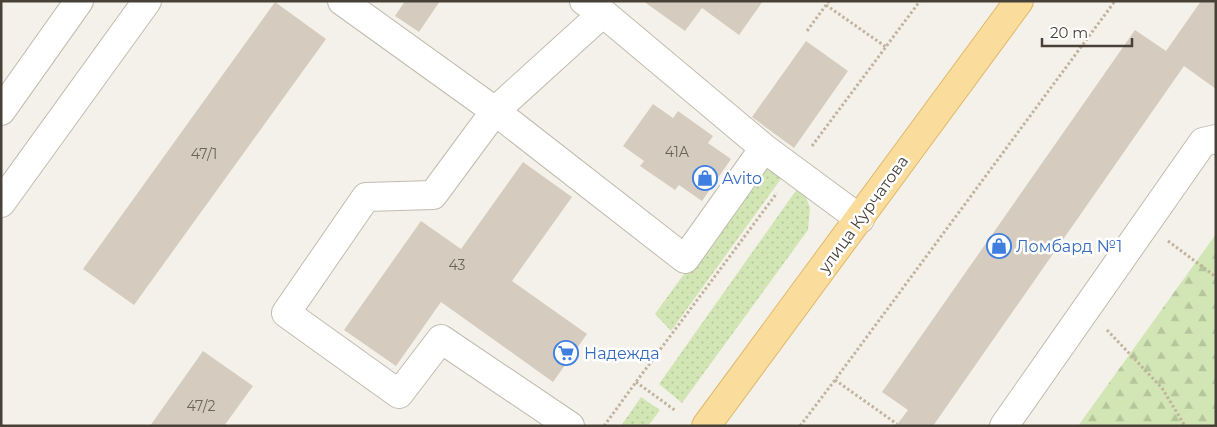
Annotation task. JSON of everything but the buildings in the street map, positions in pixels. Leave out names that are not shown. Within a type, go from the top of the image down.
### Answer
[{"type":"main road","name":"улица Курчатова","points":[[706,426],[1019,1]]},
{"type":"lane","points":[[1,111],[79,1]]},
{"type":"lane","points":[[1,203],[147,1]]},
{"type":"lane","points":[[342,1],[496,111],[685,259],[764,148]]},
{"type":"lane","points":[[570,426],[441,339],[399,394],[286,313],[366,197],[433,195],[496,111],[593,7],[764,148],[860,219]]},
{"type":"lane","points":[[1004,426],[1203,142],[1216,139]]},
{"type":"path","points":[[808,30],[829,1]]},
{"type":"path","points":[[604,426],[920,1]]},
{"type":"path","points":[[800,426],[1116,1]]},
{"type":"path","points":[[826,5],[886,47]]},
{"type":"path","points":[[1145,224],[1216,277]]},
{"type":"path","points":[[1087,308],[1162,388],[1185,426]]},
{"type":"path","points":[[835,380],[897,424]]},
{"type":"path","points":[[636,382],[676,411]]},
{"type":"green space","points":[[764,164],[783,176],[671,331],[655,314]]},
{"type":"green space","points":[[797,189],[806,197],[810,208],[808,230],[682,403],[659,384]]},
{"type":"green space","points":[[1216,234],[1216,426],[1078,426]]},
{"type":"green space","points":[[641,397],[660,410],[648,426],[621,426]]},
{"type":"place","name":"Avito","points":[[705,178]]},
{"type":"place","name":"Ломбард №1","points":[[999,246]]},
{"type":"place","name":"Надежда","points":[[566,353]]}]
